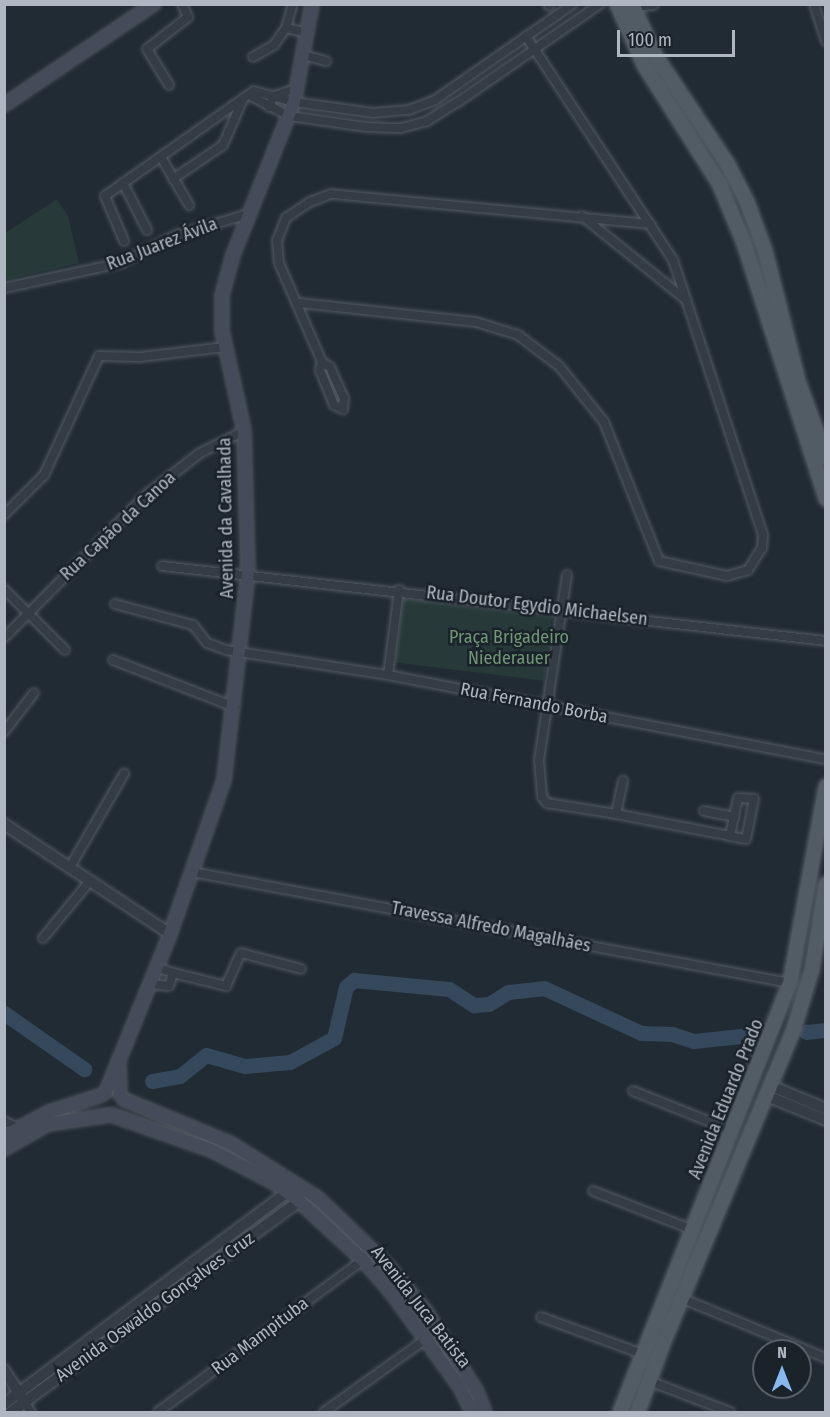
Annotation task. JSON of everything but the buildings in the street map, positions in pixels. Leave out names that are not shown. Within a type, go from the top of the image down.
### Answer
[{"type":"main road","points":[[4,105],[136,9],[154,4]]},
{"type":"main road","name":"Avenida da Cavalhada","points":[[104,1094],[119,1063],[170,934],[224,780],[235,706],[248,574],[244,431],[225,347],[222,295],[249,214],[294,102],[312,4]]},
{"type":"main road","points":[[616,4],[644,64],[720,186],[749,257],[820,459],[825,496]]},
{"type":"main road","points":[[632,5],[655,55],[735,178],[765,251],[825,479]]},
{"type":"main road","points":[[720,186],[735,178]]},
{"type":"main road","points":[[749,257],[765,251]]},
{"type":"main road","name":"Avenida Eduardo Prado","points":[[620,1413],[640,1353],[693,1230],[790,983],[825,786]]},
{"type":"main road","name":"Avenida Eduardo Prado","points":[[638,1413],[681,1298],[769,1091],[812,969],[825,884]]},
{"type":"main road","name":"Avenida da Cavalhada","points":[[119,1063],[122,1097]]},
{"type":"main road","points":[[745,1100],[758,1089],[769,1091]]},
{"type":"main road","points":[[104,1094],[101,1109],[110,1115]]},
{"type":"main road","points":[[4,1136],[16,1127],[104,1094]]},
{"type":"main road","name":"Avenida Juca Batista","points":[[104,1094],[122,1097],[230,1143],[319,1199],[387,1264],[425,1310],[476,1390],[485,1413]]},
{"type":"main road","points":[[4,1149],[48,1124],[110,1115],[123,1108],[122,1097]]},
{"type":"main road","name":"Avenida Juca Batista","points":[[110,1115],[211,1150],[287,1192],[363,1260],[426,1339],[460,1387],[472,1413]]},
{"type":"main road","points":[[684,1252],[683,1265],[692,1273]]},
{"type":"street","points":[[168,85],[147,49],[188,17],[182,4]]},
{"type":"street","points":[[253,57],[274,45],[286,28],[293,4]]},
{"type":"street","points":[[124,241],[104,198],[258,90],[294,102],[373,113],[409,110],[435,100],[573,4]]},
{"type":"street","points":[[247,96],[289,116],[366,127],[410,125],[442,111],[600,4]]},
{"type":"street","points":[[632,5],[653,4]]},
{"type":"street","points":[[814,4],[825,41]]},
{"type":"street","points":[[286,28],[307,33]]},
{"type":"street","points":[[299,303],[476,322],[518,336],[559,366],[604,422],[659,561],[734,576],[748,570],[757,559],[763,535],[673,260],[526,36]]},
{"type":"street","points":[[303,55],[326,61]]},
{"type":"street","points":[[269,107],[274,96],[296,89]]},
{"type":"street","points":[[173,178],[223,145],[247,96]]},
{"type":"street","points":[[161,158],[189,205]]},
{"type":"street","points":[[123,183],[147,230]]},
{"type":"street","points":[[322,362],[330,367],[344,398],[343,409],[334,405],[320,370],[322,362],[299,303],[279,263],[277,241],[286,218],[331,194],[651,224]]},
{"type":"street","name":"Rua Juarez Ávila","points":[[4,288],[121,262],[177,235],[249,214]]},
{"type":"street","points":[[581,216],[688,302]]},
{"type":"street","points":[[4,515],[44,475],[102,354],[140,357],[225,347]]},
{"type":"street","name":"Rua Capão da Canoa","points":[[4,638],[146,495],[200,453],[244,431]]},
{"type":"street","name":"Rua Doutor Egydio Michaelsen","points":[[162,566],[399,590],[825,641]]},
{"type":"street","points":[[567,575],[539,760],[542,797],[547,803],[730,836],[748,837],[754,799],[738,798],[730,836]]},
{"type":"street","points":[[4,589],[65,650]]},
{"type":"street","points":[[388,675],[399,590]]},
{"type":"street","name":"Rua Fernando Borba","points":[[115,604],[194,625],[207,643],[241,653],[388,675],[825,759]]},
{"type":"street","points":[[113,660],[235,706]]},
{"type":"street","points":[[4,732],[34,693]]},
{"type":"street","points":[[70,867],[124,774]]},
{"type":"street","points":[[616,814],[623,781]]},
{"type":"street","points":[[704,811],[734,817]]},
{"type":"street","points":[[4,824],[170,934]]},
{"type":"street","name":"Travessa Alfredo Magalhães","points":[[192,872],[790,983]]},
{"type":"street","points":[[44,938],[90,881]]},
{"type":"street","points":[[157,967],[226,986],[241,953],[301,969]]},
{"type":"street","points":[[150,984],[166,988],[173,973]]},
{"type":"street","points":[[633,1091],[733,1131]]},
{"type":"street","points":[[769,1091],[825,1109]]},
{"type":"street","points":[[769,1091],[825,1120]]},
{"type":"street","points":[[4,1121],[16,1127]]},
{"type":"street","points":[[593,1191],[693,1230]]},
{"type":"street","name":"Avenida Oswaldo Gonçalves Cruz","points":[[4,1404],[25,1403],[109,1325],[287,1192]]},
{"type":"street","name":"Avenida Oswaldo Gonçalves Cruz","points":[[11,1413],[299,1202]]},
{"type":"street","name":"Rua Mampituba","points":[[158,1413],[363,1260]]},
{"type":"street","points":[[192,1263],[200,1273]]},
{"type":"street","points":[[681,1298],[825,1358]]},
{"type":"street","points":[[541,1317],[640,1353]]},
{"type":"street","points":[[109,1325],[117,1334]]},
{"type":"street","points":[[324,1413],[426,1339]]},
{"type":"street","points":[[4,1370],[25,1403]]},
{"type":"street","points":[[649,1381],[730,1413]]},
{"type":"green space","points":[[57,199],[68,216],[79,263],[5,280],[5,233]]},
{"type":"green space","name":"Praça Brigadeiro Niederauer","points":[[403,599],[552,617],[544,681],[395,663]]},
{"type":"waterway","points":[[152,1081],[180,1076],[206,1055],[245,1066],[290,1062],[334,1038],[346,987],[354,980],[449,989],[474,1005],[489,1004],[508,992],[544,988],[641,1033],[672,1034],[694,1041],[750,1035]]},
{"type":"waterway","points":[[4,1013],[84,1069]]},
{"type":"waterway","points":[[806,1032],[826,1030]]}]
